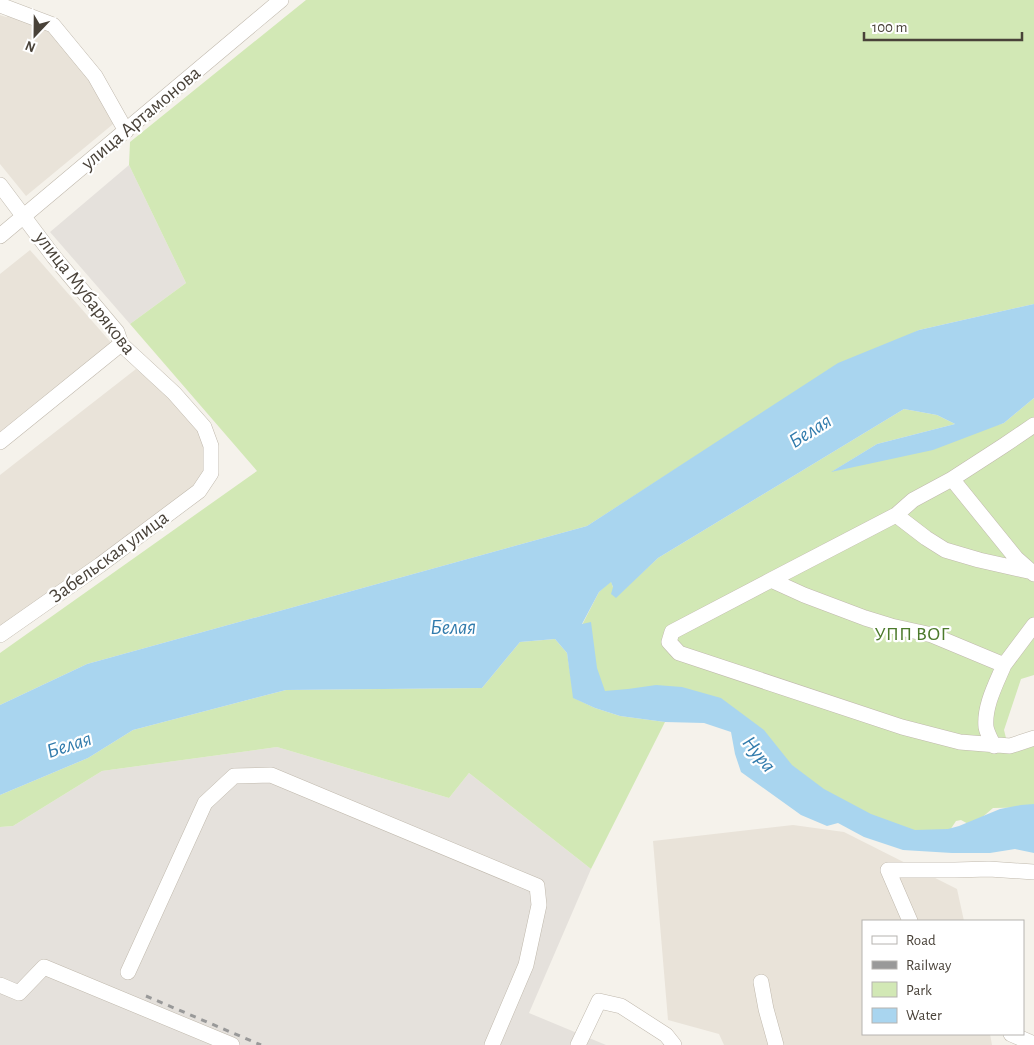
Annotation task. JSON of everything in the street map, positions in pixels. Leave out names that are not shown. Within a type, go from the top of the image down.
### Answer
[{"type":"street","name":"улица Артамонова","points":[[0,236],[281,0]]},
{"type":"street","points":[[0,5],[53,25],[95,76],[126,131]]},
{"type":"street","name":"улица Мубарякова","points":[[0,185],[54,257],[117,332],[121,344],[174,393],[204,427],[211,446],[211,473]]},
{"type":"street","points":[[0,442],[121,344]]},
{"type":"street","points":[[1034,424],[952,479],[913,500],[896,515],[672,632],[669,642],[679,653],[902,727],[960,742],[994,746],[1010,746],[1034,738]]},
{"type":"street","name":"Забельская улица","points":[[0,635],[100,565],[199,491],[211,473]]},
{"type":"street","points":[[952,479],[1016,558],[1032,572]]},
{"type":"street","points":[[896,515],[945,550],[1032,572]]},
{"type":"street","points":[[771,580],[804,595],[865,618],[932,635],[1004,665]]},
{"type":"street","points":[[994,746],[986,729],[986,713],[1004,665],[1034,625]]},
{"type":"street","points":[[128,972],[205,803],[234,776],[271,775],[538,886],[540,905],[526,965],[492,1045]]},
{"type":"street","points":[[910,920],[888,870],[989,869],[1034,872]]},
{"type":"street","points":[[0,985],[19,993],[44,967],[232,1045]]},
{"type":"street","points":[[761,982],[776,1045]]},
{"type":"street","points":[[578,1045],[599,1001],[621,1006],[666,1035],[674,1045]]},
{"type":"street","points":[[1013,1035],[1034,1044]]},
{"type":"shaded area","points":[[13,12],[61,32],[118,120],[26,196],[0,164],[0,15],[6,17]]},
{"type":"shaded area","points":[[129,165],[186,283],[130,324],[50,232]]},
{"type":"shaded area","points":[[30,250],[114,346],[0,438],[0,274]]},
{"type":"shaded area","points":[[136,369],[185,411],[209,445],[213,477],[0,632],[0,475]]},
{"type":"shaded area","points":[[277,747],[449,798],[469,773],[591,869],[529,1013],[606,1045],[0,1045],[0,827],[13,826],[102,771]]},
{"type":"shaded area","points":[[793,825],[844,832],[957,889],[964,920],[862,920],[862,1035],[990,1035],[992,1045],[724,1045],[719,1034],[668,1020],[653,841]]},
{"type":"green space","points":[[306,0],[1034,0],[1034,304],[919,330],[766,411],[587,526],[87,664],[0,705],[0,653],[257,471],[130,324],[186,283],[129,165],[130,142]]},
{"type":"green space","name":"УПП ВОГ","points":[[1034,398],[1034,675],[1021,679],[1004,730],[1009,750],[1034,742],[1034,807],[993,808],[972,826],[961,820],[956,821],[950,830],[903,830],[805,791],[749,721],[605,696],[582,625],[599,592],[611,581],[616,597],[658,558],[904,409],[937,415],[955,424],[877,444],[833,471],[877,461],[1004,423]]},
{"type":"green space","points":[[555,639],[567,653],[574,698],[595,708],[620,716],[665,722],[591,869],[469,773],[449,798],[277,747],[102,771],[13,826],[0,827],[0,795],[88,758],[133,730],[286,690],[482,688],[520,642]]},
{"type":"water","name":"Белая","points":[[1034,304],[1034,398],[1004,423],[933,450],[831,472],[877,444],[955,424],[937,415],[904,409],[658,558],[616,598],[611,594],[613,587],[611,582],[599,592],[582,624],[591,622],[597,668],[605,691],[656,685],[682,687],[721,698],[764,730],[792,765],[824,789],[871,814],[915,830],[948,829],[1000,809],[1034,804],[1034,853],[1015,849],[990,853],[903,850],[864,837],[838,823],[827,826],[801,815],[741,772],[731,732],[704,723],[665,722],[620,716],[573,698],[567,653],[555,639],[520,642],[482,688],[286,690],[133,730],[88,758],[0,795],[0,705],[87,664],[587,526],[838,363],[919,330]]},
{"type":"railway","points":[[146,996],[261,1045]]},
{"type":"water label","name":"Нура","points":[[759,754]]}]
